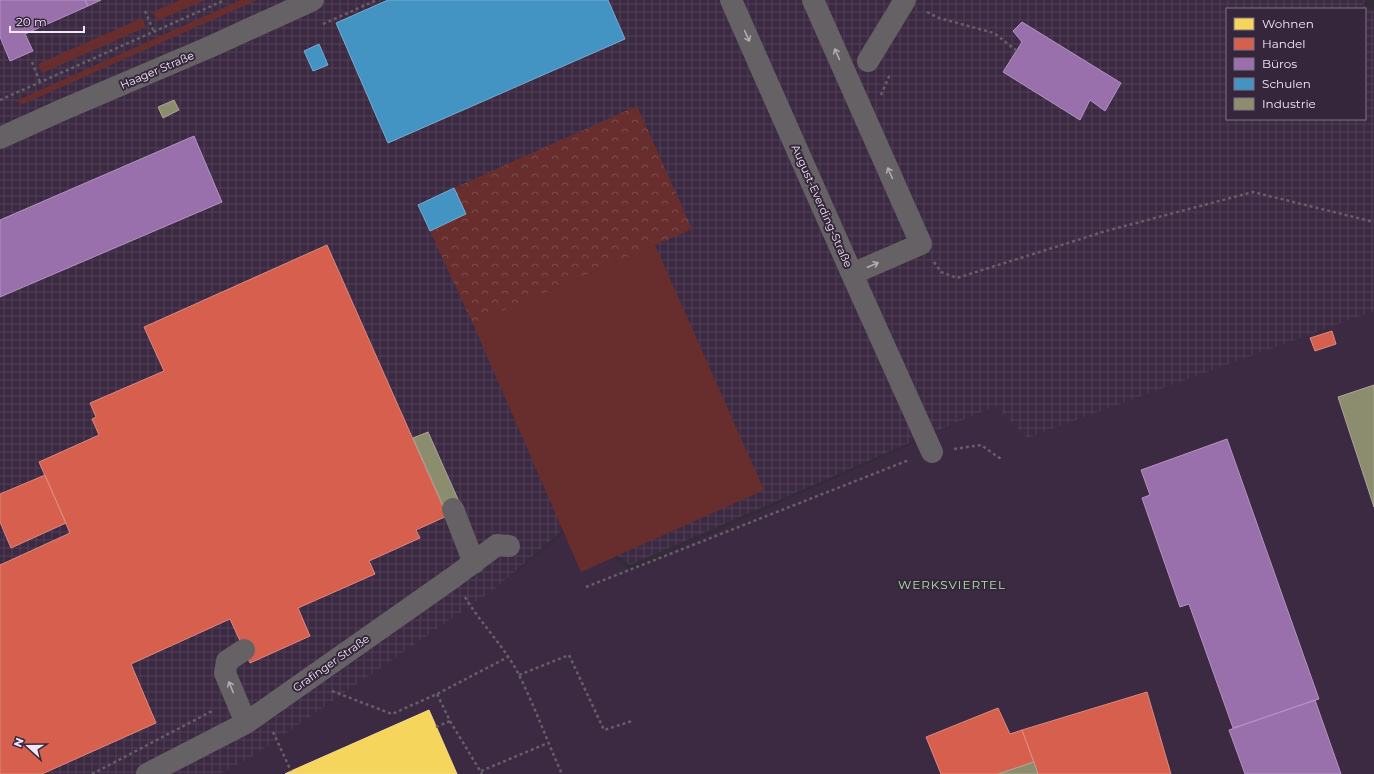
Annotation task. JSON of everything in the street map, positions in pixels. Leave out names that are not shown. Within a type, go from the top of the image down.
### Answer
[{"type":"street","name":"Haager Straße","points":[[0,138],[212,46],[313,0]]},
{"type":"street","name":"August-Everding-Straße","points":[[731,0],[852,274],[922,244]]},
{"type":"street","points":[[813,0],[922,244]]},
{"type":"street","points":[[868,61],[905,0]]},
{"type":"street","points":[[852,274],[932,452]]},
{"type":"street","points":[[453,509],[474,563]]},
{"type":"street","name":"Grafinger Straße","points":[[147,774],[246,723],[474,563],[497,545],[509,546]]},
{"type":"street","points":[[244,650],[227,661],[225,673],[246,723]]},
{"type":"path","points":[[0,100],[225,0]]},
{"type":"path","points":[[145,11],[154,32]]},
{"type":"path","points":[[927,12],[939,18],[994,32],[1017,51]]},
{"type":"path","points":[[32,62],[40,82]]},
{"type":"path","points":[[879,102],[890,72]]},
{"type":"path","points":[[922,244],[941,272],[957,278],[1106,231],[1253,192],[1374,222]]},
{"type":"path","points":[[586,587],[923,453],[981,445],[1000,459]]},
{"type":"path","points":[[451,579],[508,657],[519,675],[562,774]]},
{"type":"path","points":[[519,675],[569,655],[604,730],[632,721]]},
{"type":"path","points":[[332,690],[392,714],[437,694],[508,657]]},
{"type":"path","points":[[437,694],[450,721],[481,772],[548,743]]},
{"type":"path","points":[[92,774],[236,699]]},
{"type":"path","points":[[436,727],[450,721]]},
{"type":"path","points":[[273,731],[291,771]]},
{"type":"shaded area","points":[[0,0],[1365,0],[1363,5],[1374,11],[1374,311],[1027,438],[996,406],[630,565],[573,521],[496,588],[250,758],[219,774],[0,774]]},
{"type":"shaded area","points":[[1374,311],[1374,774],[219,774],[250,758],[496,588],[564,533],[473,324],[764,490],[613,558],[630,570],[996,406],[1027,438]]},
{"type":"green space","points":[[180,0],[205,0],[157,21],[153,12]]},
{"type":"green space","points":[[241,0],[257,0],[23,104],[16,101]]},
{"type":"green space","points":[[142,18],[146,27],[42,73],[38,64]]},
{"type":"green space","points":[[637,106],[692,229],[473,324],[430,231],[466,214],[454,188]]},
{"type":"green space","points":[[655,245],[764,490],[581,572],[473,324]]},
{"type":"building: Wohnen","points":[[429,710],[457,774],[285,774],[291,771]]},
{"type":"building: Handel","points":[[327,245],[447,516],[416,530],[420,538],[369,561],[375,574],[298,608],[310,636],[250,663],[230,619],[131,664],[156,723],[42,774],[0,774],[0,565],[70,533],[39,462],[99,435],[92,419],[96,417],[90,403],[164,371],[144,327]]},
{"type":"building: Handel","points":[[1332,331],[1336,344],[1315,351],[1310,338]]},
{"type":"building: Handel","points":[[45,475],[66,523],[11,548],[0,522],[0,494]]},
{"type":"building: Handel","points":[[1147,692],[1171,774],[1038,774],[1022,730]]},
{"type":"building: Handel","points":[[998,708],[1010,734],[1022,730],[1034,762],[998,774],[941,774],[926,737]]},
{"type":"building: Büros","points":[[0,0],[85,0],[88,6],[25,34],[33,51],[10,61],[0,37]]},
{"type":"building: Büros","points":[[85,0],[101,0],[88,6]]},
{"type":"building: Büros","points":[[1022,22],[1121,83],[1105,111],[1090,100],[1080,120],[1003,72],[1022,42],[1013,31]]},
{"type":"building: Büros","points":[[194,136],[222,202],[0,297],[0,220]]},
{"type":"building: Büros","points":[[1227,439],[1319,699],[1233,728],[1189,604],[1180,607],[1142,498],[1150,495],[1141,470]]},
{"type":"building: Büros","points":[[1315,700],[1341,774],[1245,774],[1229,730]]},
{"type":"building: Schulen","points":[[388,0],[608,0],[625,39],[388,143],[336,23]]},
{"type":"building: Schulen","points":[[319,44],[328,65],[313,71],[304,51]]},
{"type":"building: Schulen","points":[[454,188],[466,214],[430,231],[418,205]]},
{"type":"building: Industrie","points":[[174,100],[179,110],[163,118],[158,107]]},
{"type":"building: Industrie","points":[[1374,385],[1374,507],[1338,397]]},
{"type":"building: Industrie","points":[[428,432],[461,506],[446,512],[413,438]]},
{"type":"building: Industrie","points":[[1034,762],[1038,774],[998,774]]},
{"type":"district","name":"WERKSVIERTEL","points":[[952,584]]}]
